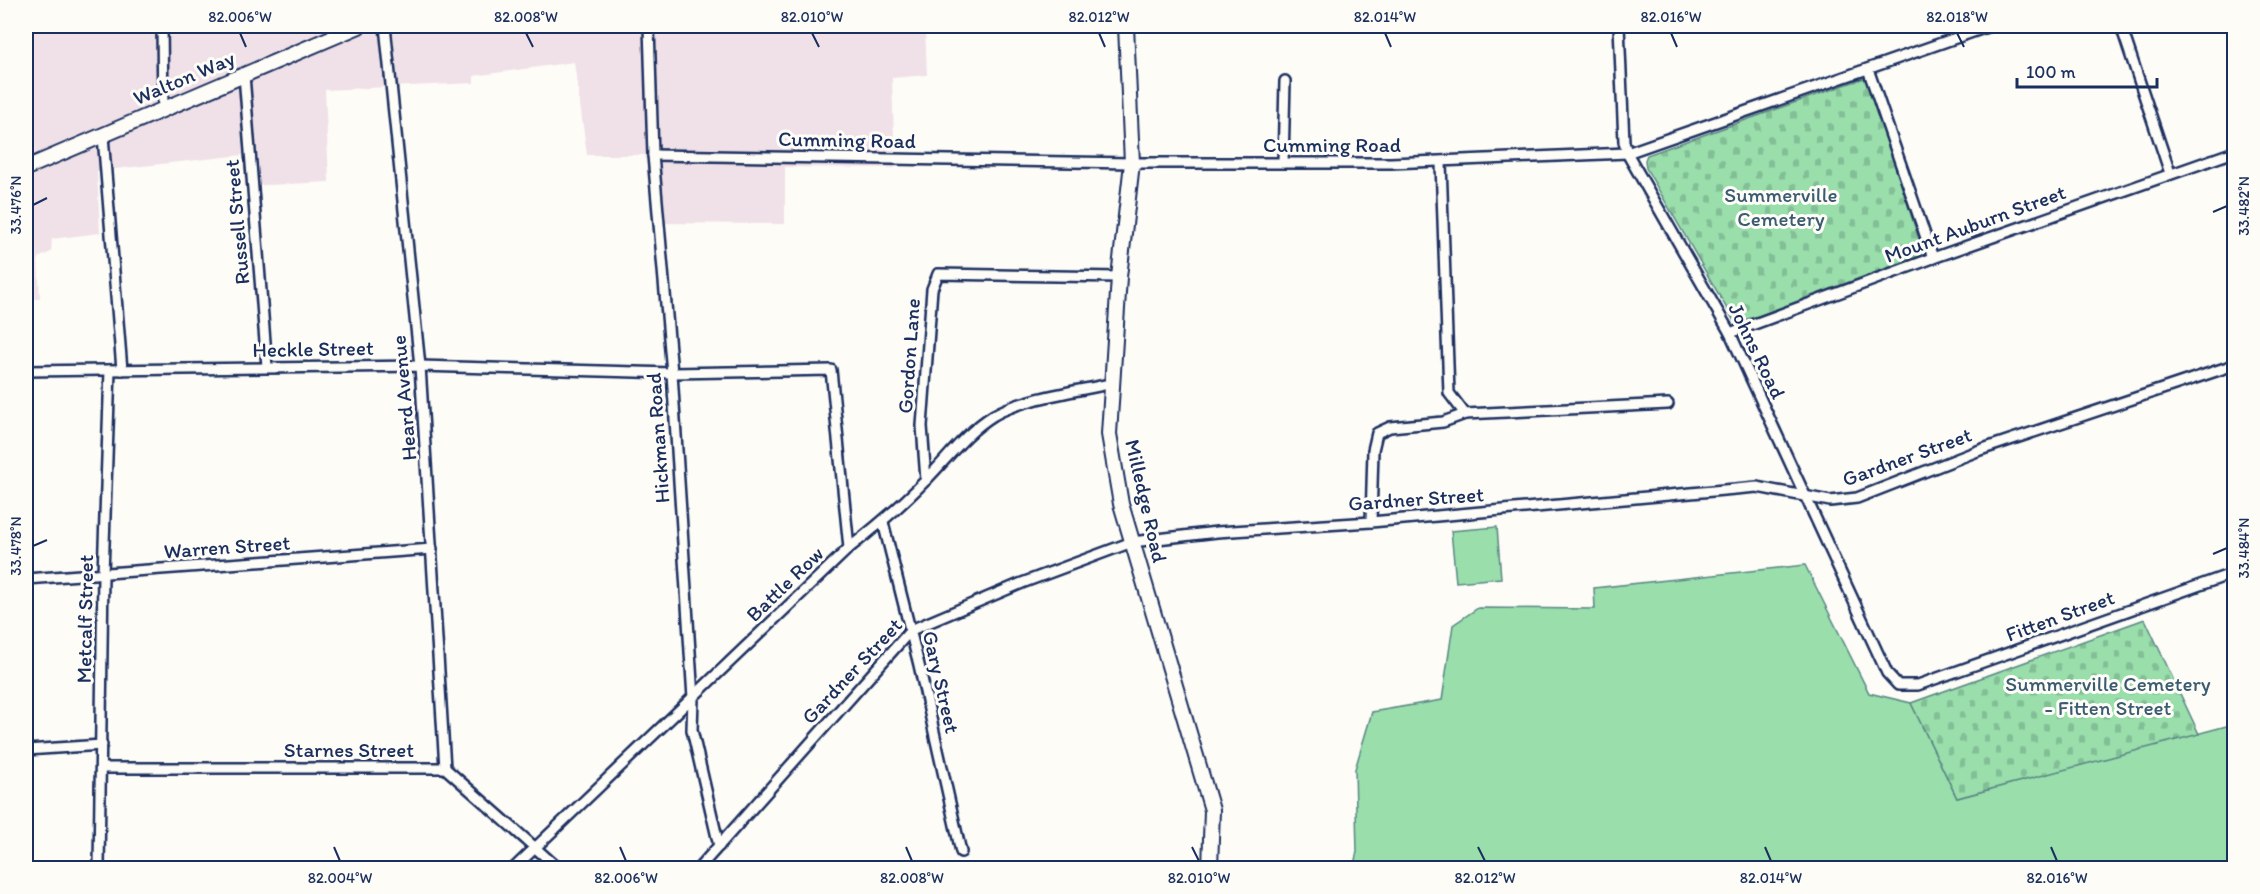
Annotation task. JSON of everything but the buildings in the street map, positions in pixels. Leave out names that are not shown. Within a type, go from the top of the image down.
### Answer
[{"type":"street","points":[[162,26],[163,110]]},
{"type":"street","name":"Walton Way","points":[[26,168],[359,26]]},
{"type":"street","name":"Heard Avenue","points":[[385,26],[420,366],[445,768]]},
{"type":"street","name":"Hickman Road","points":[[649,26],[653,154],[672,374],[693,698],[692,730],[719,846]]},
{"type":"street","name":"Milledge Road","points":[[1126,26],[1132,163],[1119,277],[1109,434],[1114,476],[1132,542],[1212,810],[1210,868]]},
{"type":"street","name":"Johns Road","points":[[1619,26],[1624,142],[1628,153],[1730,333],[1887,673],[1898,685]]},
{"type":"street","name":"Cumming Road","points":[[653,154],[1132,163],[1441,163],[1628,153],[1990,26]]},
{"type":"street","points":[[2121,26],[2170,173]]},
{"type":"street","points":[[1868,69],[1933,258]]},
{"type":"street","name":"Russell Street","points":[[244,75],[267,367]]},
{"type":"street","points":[[1283,163],[1285,81]]},
{"type":"street","points":[[103,136],[122,370]]},
{"type":"street","name":"Mount Auburn Street","points":[[1730,333],[2170,173],[2235,152]]},
{"type":"street","points":[[1441,163],[1449,393],[1466,414]]},
{"type":"street","name":"Gordon Lane","points":[[926,480],[922,426],[932,289],[938,274],[1119,277]]},
{"type":"street","name":"Gardner Street","points":[[699,868],[911,630],[1022,583],[1132,542],[1228,531],[1371,522],[1757,487],[1781,490],[1807,499],[1830,501],[1857,498],[1980,450],[2235,365]]},
{"type":"street","name":"Heckle Street","points":[[26,371],[420,366],[672,374]]},
{"type":"street","name":"Metcalf Street","points":[[99,868],[103,574],[110,370]]},
{"type":"street","points":[[672,374],[831,370],[849,548]]},
{"type":"street","name":"Battle Row","points":[[514,868],[849,548],[883,522],[926,480],[966,434],[996,414],[1034,401],[1113,383]]},
{"type":"street","points":[[1371,522],[1373,450],[1377,433],[1390,427],[1443,422],[1466,414],[1668,404]]},
{"type":"street","name":"Gary Street","points":[[883,522],[911,630],[961,852]]},
{"type":"street","name":"Warren Street","points":[[26,579],[432,549]]},
{"type":"street","name":"Fitten Street","points":[[1898,685],[1918,685],[2235,573]]},
{"type":"street","points":[[26,750],[102,745]]},
{"type":"street","name":"Starnes Street","points":[[102,768],[445,768]]},
{"type":"street","points":[[445,768],[558,868]]},
{"type":"shaded area","points":[[26,26],[925,26],[927,75],[892,78],[895,168],[785,167],[785,224],[653,223],[645,155],[587,155],[574,62],[474,76],[474,83],[325,90],[329,182],[245,186],[243,155],[97,171],[100,233],[52,239],[51,252],[38,258],[40,299],[26,299]]},
{"type":"green space","name":"Summerville Cemetery","points":[[1867,77],[1923,252],[1919,256],[1758,316],[1734,321],[1646,168],[1647,155]]},
{"type":"green space","points":[[1497,527],[1501,578],[1456,582],[1451,531]]},
{"type":"green space","points":[[1805,565],[1869,693],[1911,703],[1957,798],[2234,724],[2234,868],[1353,868],[1357,852],[1355,769],[1372,712],[1442,700],[1453,625],[1478,608],[1595,609],[1594,588]]},
{"type":"green space","name":"Summerville Cemetery - Fitten Street","points":[[2145,619],[2199,734],[1957,798],[1911,703]]}]
